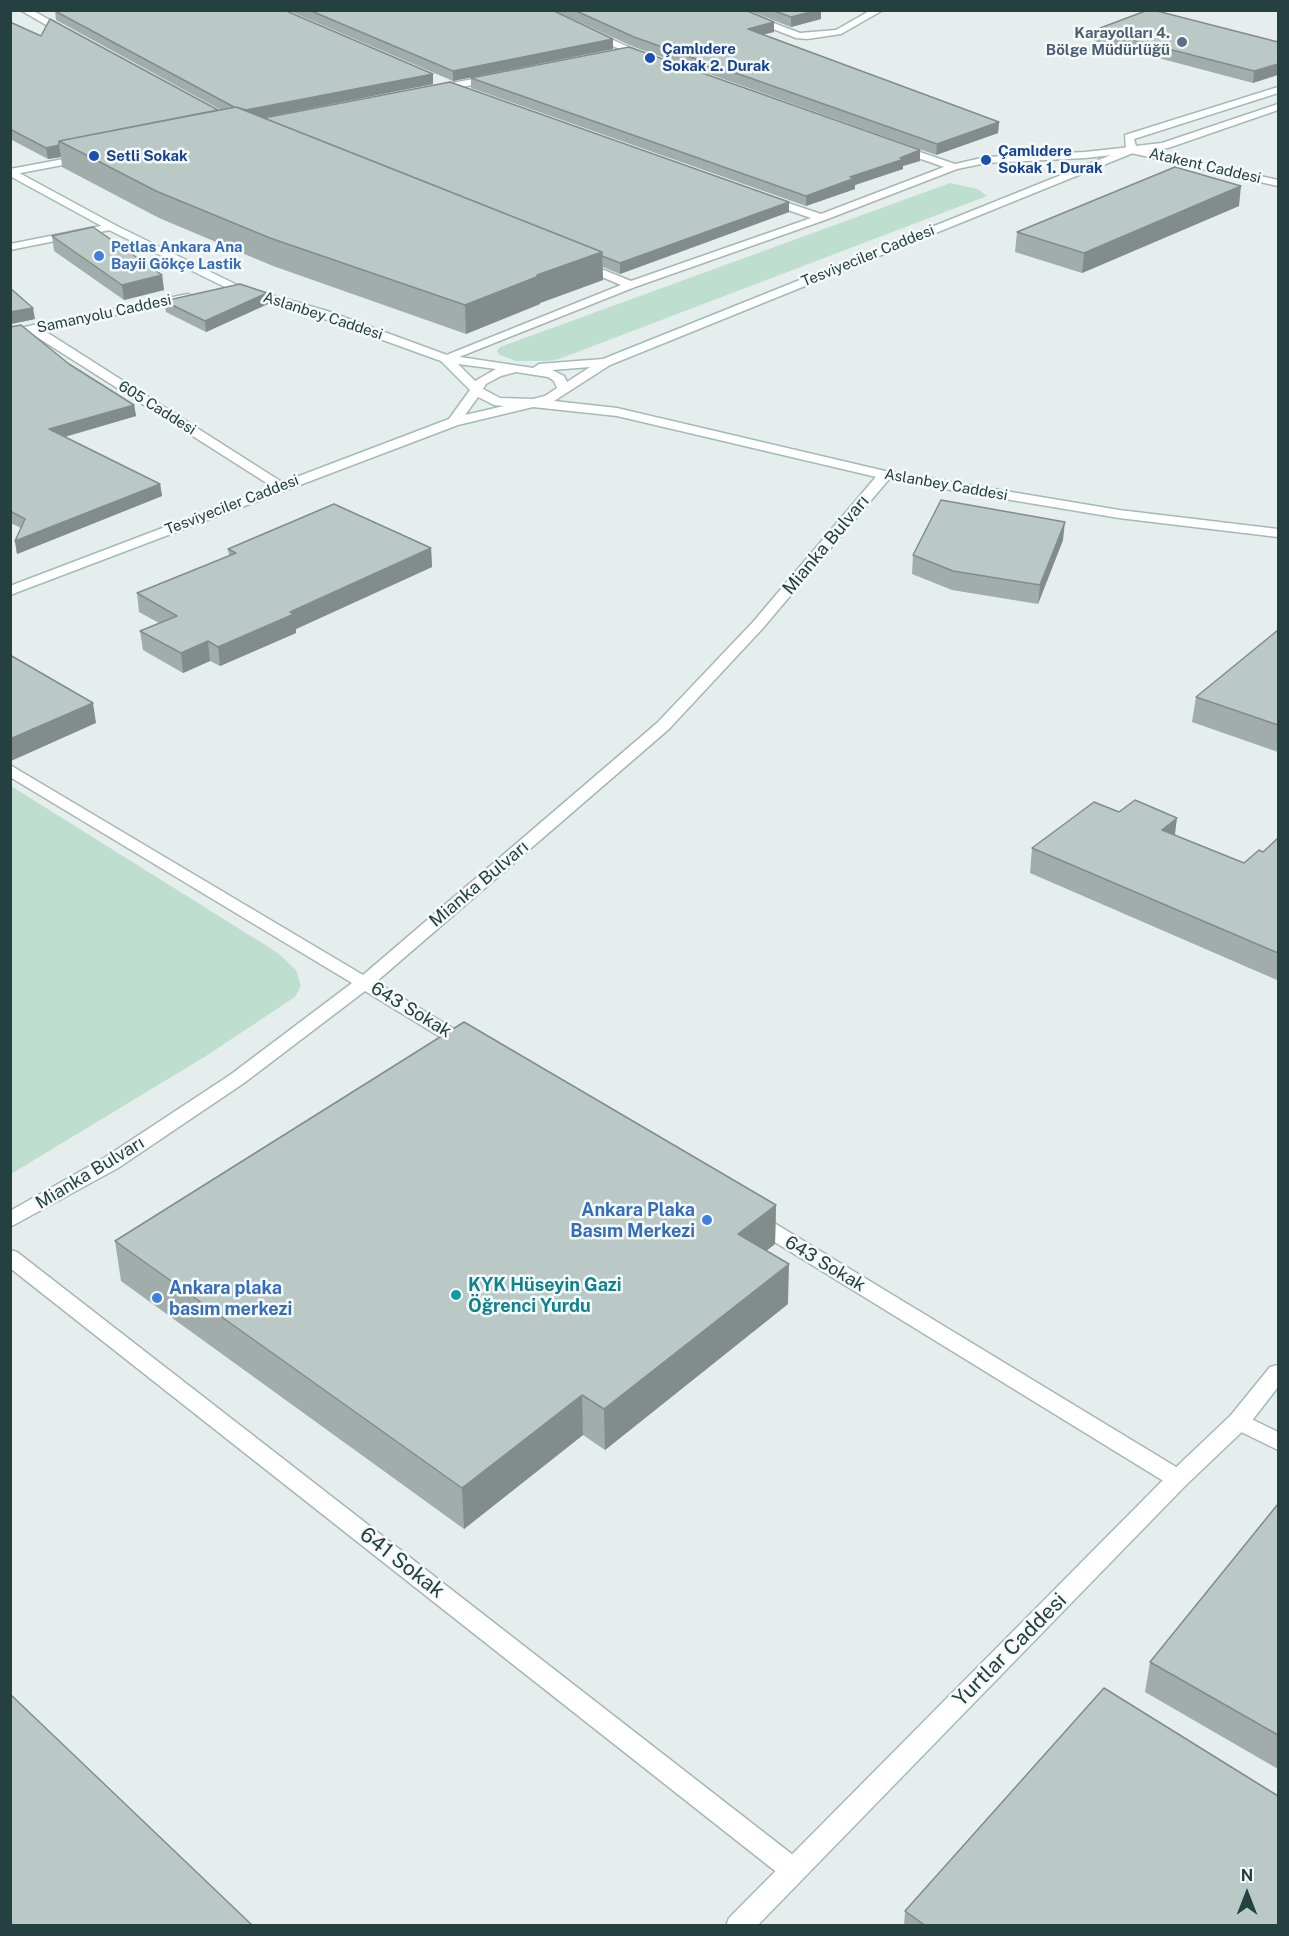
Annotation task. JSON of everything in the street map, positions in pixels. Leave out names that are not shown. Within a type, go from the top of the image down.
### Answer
[{"type":"street","points":[[729,10],[799,36],[838,32],[879,10]]},
{"type":"street","points":[[24,11],[77,38]]},
{"type":"street","points":[[579,28],[650,58]]},
{"type":"street","points":[[608,55],[630,51]]},
{"type":"street","points":[[430,91],[508,75]]},
{"type":"street","points":[[431,77],[474,94]]},
{"type":"street","points":[[445,358],[631,285],[820,218],[954,167],[1002,158],[1085,155],[1131,150],[1129,137],[1278,90]]},
{"type":"street","name":"Tesviyeciler Caddesi","points":[[606,362],[1131,150],[1164,146],[1278,107]]},
{"type":"street","points":[[886,143],[954,167]]},
{"type":"street","name":"Atakent Caddesi","points":[[1131,150],[1278,183]]},
{"type":"street","points":[[11,172],[94,156]]},
{"type":"street","name":"Aslanbey Caddesi","points":[[11,172],[111,227],[233,287],[323,314],[445,358]]},
{"type":"street","points":[[753,194],[820,218]]},
{"type":"street","points":[[10,247],[111,227]]},
{"type":"street","points":[[566,259],[631,285]]},
{"type":"street","name":"Samanyolu Caddesi","points":[[10,334],[233,287]]},
{"type":"street","name":"605 Caddesi","points":[[33,329],[281,486]]},
{"type":"street","points":[[445,358],[551,374],[560,379],[563,388],[617,412]]},
{"type":"street","points":[[445,358],[478,388],[481,394],[498,402],[536,403],[617,412]]},
{"type":"street","points":[[454,422],[480,382],[497,372],[606,362]]},
{"type":"street","points":[[536,403],[557,395],[563,388],[606,362]]},
{"type":"street","name":"Tesviyeciler Caddesi","points":[[10,591],[454,422],[536,403]]},
{"type":"street","name":"Aslanbey Caddesi","points":[[617,412],[885,475],[1119,514],[1278,533]]},
{"type":"street","name":"Mianka Bulvarı","points":[[10,1220],[111,1163],[237,1079],[365,982],[663,726],[758,625],[885,475]]},
{"type":"street","name":"643 Sokak","points":[[10,770],[487,1057]]},
{"type":"street","name":"643 Sokak","points":[[741,1212],[1178,1479]]},
{"type":"street","name":"641 Sokak","points":[[10,1257],[793,1870]]},
{"type":"street","name":"Yurtlar Caddesi","points":[[739,1926],[1178,1479],[1239,1421],[1278,1373]]},
{"type":"street","points":[[1239,1421],[1278,1442]]},
{"type":"green space","points":[[950,183],[978,189],[987,196],[559,359],[515,361],[498,354],[500,347]]},
{"type":"green space","points":[[11,786],[278,953],[296,970],[301,986],[295,997],[206,1056],[11,1174]]},
{"type":"building","points":[[284,10],[433,74],[246,110],[234,107],[55,11]]},
{"type":"building","points":[[309,10],[552,10],[613,39],[453,71]]},
{"type":"building","points":[[574,10],[745,10],[774,22],[748,29],[999,122],[937,144],[634,37]]},
{"type":"building","points":[[772,10],[818,10],[791,17]]},
{"type":"building","points":[[1148,10],[1278,42],[1278,64],[1254,71],[1095,30]]},
{"type":"building","points":[[50,19],[218,110],[59,141],[59,145],[46,148],[10,129],[10,22],[41,36]]},
{"type":"building","points":[[629,47],[920,150],[900,158],[904,159],[850,177],[855,178],[806,196],[471,78]]},
{"type":"building","points":[[450,82],[789,202],[620,263],[602,256],[602,252],[264,118]]},
{"type":"building","points":[[236,107],[602,252],[537,275],[539,276],[465,305],[270,238],[156,191],[59,141]]},
{"type":"building","points":[[1175,167],[1241,186],[1084,253],[1017,232]]},
{"type":"building","points":[[93,227],[162,275],[122,285],[52,236]]},
{"type":"building","points":[[240,284],[267,293],[205,321],[164,301]]},
{"type":"building","points":[[10,288],[33,308],[10,312]]},
{"type":"building","points":[[21,325],[69,364],[134,405],[49,429],[160,484],[15,541],[25,519],[10,511],[10,327]]},
{"type":"building","points":[[941,500],[1065,522],[1040,585],[953,571],[913,555]]},
{"type":"building","points":[[334,504],[431,548],[290,612],[294,614],[218,647],[208,641],[181,653],[140,631],[177,616],[137,593],[236,553],[228,549]]},
{"type":"building","points":[[1278,630],[1278,725],[1196,697]]},
{"type":"building","points":[[10,655],[93,703],[10,739]]},
{"type":"building","points":[[1135,800],[1177,818],[1162,830],[1244,863],[1259,850],[1263,852],[1278,838],[1278,953],[1032,848],[1094,802],[1119,812]]},
{"type":"building","name":"KYK Hüseyin Gazi Öğrenci Yurdu","points":[[464,1022],[776,1205],[738,1234],[789,1264],[604,1409],[582,1395],[462,1488],[115,1241]]},
{"type":"building","points":[[1278,1504],[1278,1735],[1150,1662]]},
{"type":"building","points":[[1104,1688],[1278,1796],[1278,1926],[926,1926],[905,1911]]},
{"type":"building","points":[[10,1694],[253,1926],[10,1926]]},
{"type":"place","name":"Karayolları 4. Bölge Müdürlüğü","points":[[1182,42]]},
{"type":"place","name":"Çamlıdere Sokak 2. Durak","points":[[650,58]]},
{"type":"place","name":"Setli Sokak","points":[[94,156]]},
{"type":"place","name":"Çamlıdere Sokak 1. Durak","points":[[986,160]]},
{"type":"place","name":"Petlas Ankara Ana Bayii Gökçe Lastik","points":[[99,256]]},
{"type":"place","name":"Ankara Plaka Basım Merkezi","points":[[707,1220]]},
{"type":"place","name":"KYK Hüseyin Gazi Öğrenci Yurdu","points":[[456,1295]]},
{"type":"place","name":"Ankara plaka basım merkezi","points":[[157,1298]]}]
